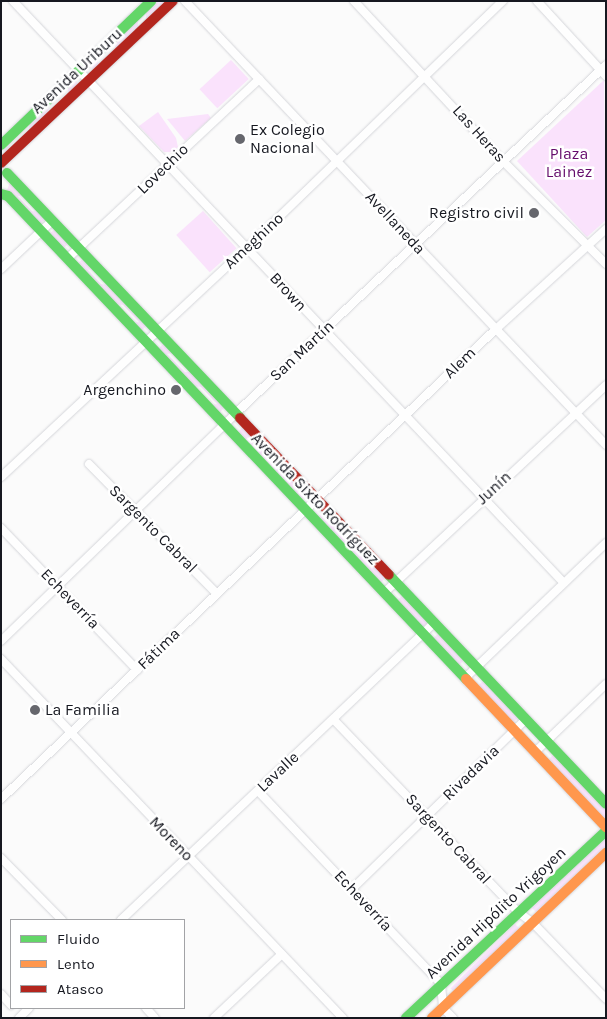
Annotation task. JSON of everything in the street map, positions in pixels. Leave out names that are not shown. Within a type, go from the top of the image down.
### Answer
[{"type":"main road","name":"Avenida Uriburu","points":[[1,145],[151,1]]},
{"type":"main road","name":"Avenida Uriburu","points":[[1,163],[173,1]]},
{"type":"main road","name":"Avenida Sixto Rodríguez","points":[[1,163],[7,173],[52,221],[606,804]]},
{"type":"main road","points":[[1,192],[7,184],[7,173]]},
{"type":"main road","name":"Avenida Sixto Rodríguez","points":[[1,192],[8,196],[68,258],[606,827]]},
{"type":"main road","name":"Avenida Hipólito Yrigoyen","points":[[406,1018],[606,831]]},
{"type":"main road","name":"Avenida Hipólito Yrigoyen","points":[[432,1018],[606,853]]},
{"type":"street","name":"Brown","points":[[13,1],[89,80],[166,165],[564,583]]},
{"type":"street","name":"Avellaneda","points":[[185,1],[606,445]]},
{"type":"street","name":"Las Heras","points":[[354,1],[426,75],[502,160],[606,264]]},
{"type":"street","name":"Ameghino","points":[[1,477],[337,162],[503,1]]},
{"type":"street","points":[[537,1],[604,70]]},
{"type":"street","name":"San Martín","points":[[1,641],[235,414],[502,160],[604,70]]},
{"type":"street","name":"Lovechio","points":[[68,258],[259,79]]},
{"type":"street","points":[[1,269],[52,221]]},
{"type":"street","name":"Alem","points":[[317,499],[496,329],[606,229]]},
{"type":"street","name":"Junín","points":[[384,593],[483,498],[606,385]]},
{"type":"street","name":"Sargento Cabral","points":[[89,464],[217,594]]},
{"type":"street","name":"Fátima","points":[[1,798],[317,499]]},
{"type":"street","name":"Echeverría","points":[[1,528],[137,670]]},
{"type":"street","points":[[465,678],[606,544]]},
{"type":"street","name":"Lavalle","points":[[122,919],[334,720],[434,623]]},
{"type":"street","name":"Moreno","points":[[1,659],[343,1018]]},
{"type":"street","points":[[535,752],[606,684]]},
{"type":"street","name":"Sargento Cabral","points":[[334,720],[518,912],[532,922],[606,999]]},
{"type":"street","name":"Rivadavia","points":[[352,889],[525,720]]},
{"type":"street","name":"Echeverría","points":[[258,791],[441,984]]},
{"type":"street","points":[[1,858],[61,919]]},
{"type":"street","points":[[214,1018],[282,954]]},
{"type":"street","points":[[441,984],[443,1008],[452,1018]]},
{"type":"street","points":[[1,994],[10,1004]]},
{"type":"green space","points":[[156,1],[167,1],[146,21],[146,11]]},
{"type":"green space","points":[[138,19],[138,28],[94,71],[89,65],[98,57],[98,64],[115,48],[116,40]]},
{"type":"green space","points":[[231,60],[249,79],[217,108],[200,89]]},
{"type":"green space","points":[[74,79],[79,85],[68,95],[68,88],[49,106],[47,116],[7,154],[2,148],[10,141],[10,148],[29,131],[29,122]]},
{"type":"green space","name":"Plaza Lainez","points":[[604,80],[606,220],[587,237],[517,161]]},
{"type":"green space","points":[[158,112],[176,138],[178,147],[172,152],[164,152],[139,126]]},
{"type":"green space","points":[[208,114],[211,118],[185,141],[167,119]]},
{"type":"green space","points":[[10,182],[25,196],[18,196],[32,211],[40,212],[46,218],[40,224],[7,190]]},
{"type":"green space","points":[[203,211],[236,248],[210,272],[176,235]]},
{"type":"green space","points":[[56,228],[69,243],[62,249],[49,234]]},
{"type":"green space","points":[[84,258],[95,269],[88,270],[101,284],[109,285],[147,325],[141,331],[133,323],[139,322],[123,305],[115,304],[77,264]]},
{"type":"green space","points":[[164,343],[174,353],[167,354],[185,372],[192,372],[225,407],[219,413],[211,405],[217,404],[201,387],[193,386],[158,349]]},
{"type":"green space","points":[[243,427],[308,494],[302,499],[237,433]]},
{"type":"green space","points":[[324,511],[386,578],[380,583],[318,516]]},
{"type":"green space","points":[[403,595],[428,622],[422,628],[397,600]]},
{"type":"green space","points":[[439,633],[465,660],[459,665],[433,639]]},
{"type":"green space","points":[[484,680],[519,717],[513,723],[478,685]]},
{"type":"green space","points":[[554,754],[606,810],[606,821],[548,760]]},
{"type":"green space","points":[[605,838],[606,846],[536,912],[532,908]]},
{"type":"green space","points":[[515,924],[519,928],[455,993],[451,988]]},
{"type":"traffic: fast","points":[[1,145],[151,1]]},
{"type":"traffic: fast","points":[[7,173],[240,418]]},
{"type":"traffic: fast","points":[[1,194],[8,196],[466,679]]},
{"type":"traffic: fast","points":[[389,575],[606,804]]},
{"type":"traffic: fast","points":[[406,1018],[606,831]]},
{"type":"traffic: slow","points":[[466,679],[606,827]]},
{"type":"traffic: slow","points":[[432,1018],[606,853]]},
{"type":"traffic: jam","points":[[1,163],[173,1]]},
{"type":"traffic: jam","points":[[240,418],[389,575]]},
{"type":"place","name":"Ex Colegio Nacional","points":[[240,139]]},
{"type":"place","name":"Registro civil","points":[[534,213]]},
{"type":"place","name":"Argenchino","points":[[176,390]]},
{"type":"place","name":"La Familia","points":[[35,710]]}]
